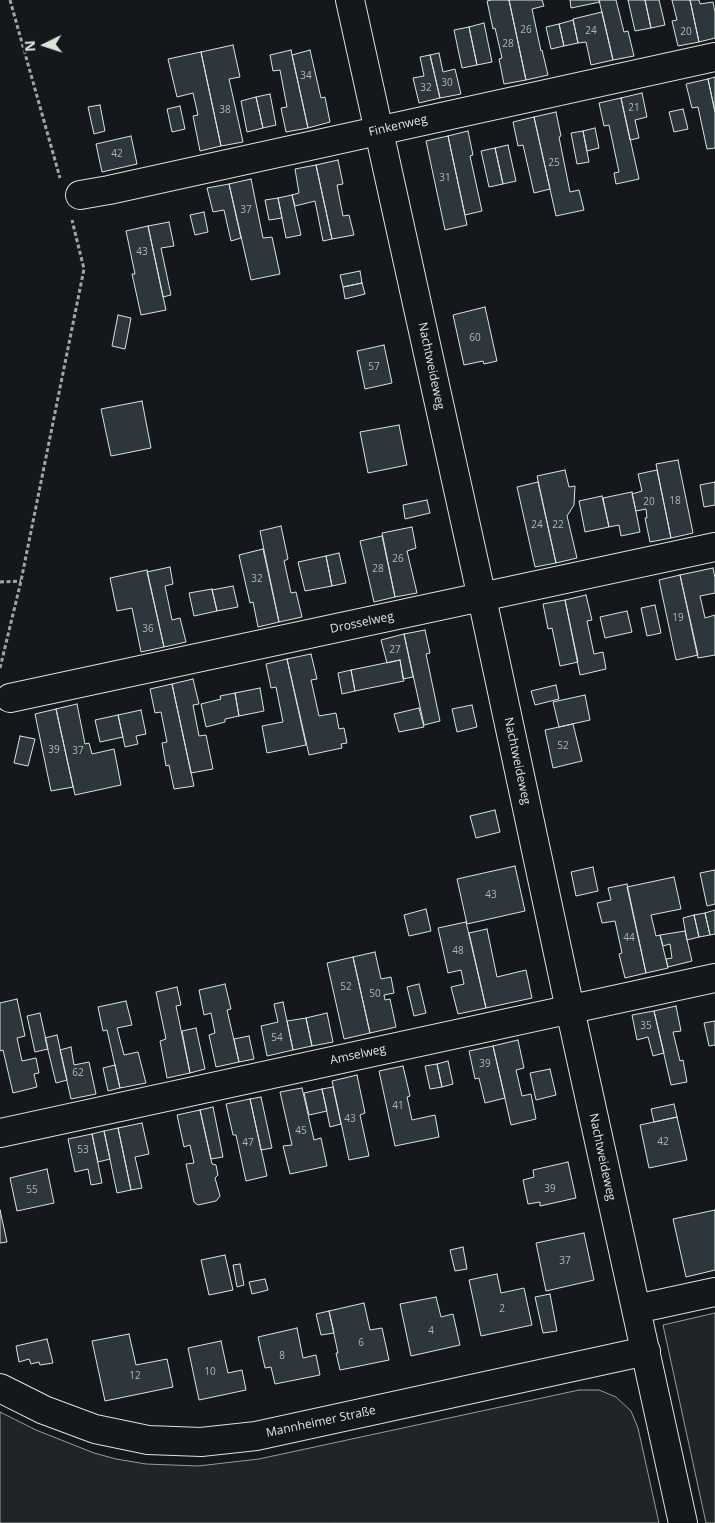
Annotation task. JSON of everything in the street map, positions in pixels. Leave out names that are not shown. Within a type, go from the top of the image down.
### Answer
[{"type":"street","name":"Nachtweideweg","points":[[350,0],[683,1523]]},
{"type":"street","name":"Finkenweg","points":[[71,198],[715,57]]},
{"type":"street","name":"Drosselweg","points":[[10,698],[715,547]]},
{"type":"street","name":"Amselweg","points":[[0,1133],[715,978]]},
{"type":"street","points":[[636,1309],[715,1292]]},
{"type":"street","name":"Mannheimer Straße","points":[[0,1388],[44,1410],[95,1429],[148,1440],[201,1442],[256,1436],[646,1351]]},
{"type":"path","points":[[0,668],[21,582],[84,269],[71,198],[10,0]]},
{"type":"path","points":[[0,582],[21,582]]},
{"type":"shaded area","points":[[715,1313],[715,1523],[706,1523],[663,1325]]},
{"type":"shaded area","points":[[579,1390],[599,1390],[616,1397],[631,1411],[638,1428],[659,1523],[0,1523],[0,1412],[36,1430],[94,1453],[116,1459],[146,1464],[198,1466],[259,1459]]},
{"type":"building","points":[[509,0],[526,80],[504,84],[499,59],[502,58],[487,1]]},
{"type":"building","points":[[509,0],[542,0],[544,6],[532,9],[548,75],[526,80]]},
{"type":"building","points":[[570,0],[599,0],[600,2],[571,8]]},
{"type":"building","points":[[599,0],[616,0],[624,32],[628,31],[634,56],[613,60]]},
{"type":"building","points":[[628,0],[645,0],[651,28],[635,31]]},
{"type":"building","points":[[645,0],[659,0],[665,25],[651,28]]},
{"type":"building","points":[[672,0],[690,0],[699,42],[678,46],[672,21],[677,20]]},
{"type":"building","points":[[690,0],[699,0],[700,4],[713,2],[715,38],[699,42]]},
{"type":"building","points":[[602,12],[613,60],[591,65],[586,42],[578,43],[573,19]]},
{"type":"building","points":[[573,20],[578,43],[564,46],[559,24]]},
{"type":"building","points":[[484,23],[492,62],[477,65],[469,27]]},
{"type":"building","points":[[559,24],[564,46],[551,49],[546,27]]},
{"type":"building","points":[[469,27],[477,65],[462,68],[454,30]]},
{"type":"building","points":[[233,45],[240,77],[229,79],[243,142],[221,146],[201,52]]},
{"type":"building","points":[[291,50],[308,128],[286,132],[281,108],[287,107],[280,70],[273,71],[270,55]]},
{"type":"building","points":[[310,50],[321,98],[325,97],[330,122],[308,128],[292,55]]},
{"type":"building","points":[[201,52],[221,146],[200,151],[193,116],[198,115],[193,93],[177,97],[168,59]]},
{"type":"building","points":[[439,53],[443,72],[455,69],[461,94],[440,98],[430,55]]},
{"type":"building","points":[[430,55],[440,98],[419,103],[413,78],[424,76],[420,57]]},
{"type":"building","points":[[715,77],[715,112],[708,79]]},
{"type":"building","points":[[708,79],[715,112],[715,148],[707,149],[698,107],[692,108],[686,84]]},
{"type":"building","points":[[642,93],[647,117],[635,120],[639,138],[630,140],[621,98]]},
{"type":"building","points":[[270,94],[276,125],[263,128],[256,97]]},
{"type":"building","points":[[256,97],[263,128],[247,132],[241,101]]},
{"type":"building","points":[[621,98],[639,179],[616,184],[614,173],[619,172],[609,125],[604,126],[599,103]]},
{"type":"building","points":[[100,105],[105,131],[94,134],[88,107]]},
{"type":"building","points":[[180,106],[185,129],[172,132],[167,109]]},
{"type":"building","points":[[683,109],[688,129],[674,132],[669,112]]},
{"type":"building","points":[[556,112],[570,192],[579,190],[584,210],[556,216],[534,117]]},
{"type":"building","points":[[534,117],[550,189],[534,193],[523,145],[518,146],[513,122]]},
{"type":"building","points":[[595,128],[599,148],[587,151],[583,131]]},
{"type":"building","points":[[468,131],[473,155],[470,156],[482,211],[465,215],[448,136]]},
{"type":"building","points":[[583,131],[589,162],[577,164],[571,133]]},
{"type":"building","points":[[131,136],[137,164],[102,172],[96,144]]},
{"type":"building","points":[[448,136],[467,225],[445,230],[426,141]]},
{"type":"building","points":[[508,145],[516,181],[503,184],[495,148]]},
{"type":"building","points":[[495,148],[503,184],[489,187],[481,151]]},
{"type":"building","points":[[338,160],[343,184],[337,185],[343,216],[349,215],[354,235],[332,239],[316,165]]},
{"type":"building","points":[[316,165],[332,239],[323,241],[315,201],[295,206],[292,195],[299,193],[295,169]]},
{"type":"building","points":[[251,179],[263,238],[272,237],[280,274],[251,280],[229,184]]},
{"type":"building","points":[[229,184],[241,238],[231,241],[224,210],[213,212],[207,188]]},
{"type":"building","points":[[292,195],[301,235],[286,238],[278,198]]},
{"type":"building","points":[[278,198],[282,218],[269,220],[265,200]]},
{"type":"building","points":[[204,212],[208,232],[195,235],[190,215]]},
{"type":"building","points":[[169,222],[174,246],[161,248],[171,295],[163,297],[148,226]]},
{"type":"building","points":[[148,226],[166,310],[141,315],[132,274],[135,274],[126,231]]},
{"type":"building","points":[[360,271],[362,283],[343,287],[340,275]]},
{"type":"building","points":[[362,283],[365,294],[345,299],[343,287]]},
{"type":"building","points":[[485,307],[497,361],[484,364],[483,361],[464,365],[453,315]]},
{"type":"building","points":[[118,315],[131,318],[125,349],[112,346]]},
{"type":"building","points":[[384,345],[392,383],[365,389],[357,351]]},
{"type":"building","points":[[142,401],[151,448],[111,456],[101,409]]},
{"type":"building","points":[[399,425],[407,465],[368,473],[360,432]]},
{"type":"building","points":[[678,460],[693,533],[671,538],[656,464]]},
{"type":"building","points":[[565,470],[569,487],[575,486],[574,505],[567,516],[577,558],[556,563],[537,476]]},
{"type":"building","points":[[657,470],[671,538],[650,542],[645,518],[647,518],[646,509],[636,511],[632,494],[642,491],[638,474]]},
{"type":"building","points":[[538,482],[556,563],[535,567],[517,487]]},
{"type":"building","points":[[715,482],[715,505],[704,507],[700,485]]},
{"type":"building","points":[[632,492],[640,532],[621,536],[619,525],[609,527],[603,498]]},
{"type":"building","points":[[602,496],[609,527],[585,532],[579,501]]},
{"type":"building","points":[[427,500],[430,513],[405,519],[403,505]]},
{"type":"building","points":[[281,526],[288,559],[284,561],[291,593],[296,592],[302,617],[279,622],[260,531]]},
{"type":"building","points":[[412,527],[416,548],[407,551],[417,593],[395,597],[382,533]]},
{"type":"building","points":[[382,536],[395,597],[374,602],[360,541]]},
{"type":"building","points":[[263,549],[279,622],[258,627],[253,602],[250,603],[239,555]]},
{"type":"building","points":[[339,553],[346,583],[332,586],[326,556]]},
{"type":"building","points":[[326,556],[332,586],[305,591],[298,562]]},
{"type":"building","points":[[170,567],[173,584],[165,586],[172,620],[180,618],[186,642],[164,647],[147,572]]},
{"type":"building","points":[[713,568],[715,593],[700,596],[705,618],[715,615],[715,655],[698,658],[680,575]]},
{"type":"building","points":[[147,570],[164,647],[141,652],[132,608],[117,611],[110,578]]},
{"type":"building","points":[[680,575],[698,655],[676,660],[659,580]]},
{"type":"building","points":[[233,586],[238,607],[217,611],[212,590]]},
{"type":"building","points":[[212,589],[217,611],[194,616],[189,593]]},
{"type":"building","points":[[586,595],[592,620],[587,621],[594,654],[603,652],[606,669],[580,675],[565,600]]},
{"type":"building","points":[[565,600],[578,662],[560,666],[552,628],[548,629],[543,604]]},
{"type":"building","points":[[655,605],[661,633],[647,636],[641,608]]},
{"type":"building","points":[[627,611],[632,632],[605,638],[600,617]]},
{"type":"building","points":[[425,630],[430,653],[426,654],[440,721],[424,725],[404,634]]},
{"type":"building","points":[[404,634],[413,677],[403,679],[400,660],[387,663],[381,640]]},
{"type":"building","points":[[311,654],[317,679],[311,680],[319,716],[336,713],[339,729],[344,728],[347,743],[341,744],[342,748],[309,755],[287,659]]},
{"type":"building","points":[[287,659],[306,745],[267,753],[262,726],[283,722],[276,687],[271,688],[266,664]]},
{"type":"building","points":[[400,660],[404,681],[355,691],[351,670]]},
{"type":"building","points":[[351,670],[355,691],[342,694],[338,673]]},
{"type":"building","points":[[193,679],[199,704],[193,705],[199,736],[206,735],[213,769],[191,773],[172,684]]},
{"type":"building","points":[[172,684],[194,786],[174,789],[169,765],[166,766],[162,743],[167,742],[161,712],[155,713],[150,689]]},
{"type":"building","points":[[556,685],[559,699],[535,705],[531,691]]},
{"type":"building","points":[[260,688],[264,711],[239,716],[235,693]]},
{"type":"building","points":[[235,693],[239,716],[225,719],[225,722],[206,727],[201,704],[221,699],[220,696]]},
{"type":"building","points":[[585,695],[590,720],[559,727],[553,702]]},
{"type":"building","points":[[77,704],[85,744],[89,743],[92,754],[114,749],[121,785],[75,795],[56,709]]},
{"type":"building","points":[[472,705],[477,727],[457,732],[452,709]]},
{"type":"building","points":[[419,708],[424,727],[399,732],[394,714]]},
{"type":"building","points":[[56,709],[73,787],[51,791],[35,714]]},
{"type":"building","points":[[141,710],[146,734],[136,736],[138,744],[125,747],[118,715]]},
{"type":"building","points":[[118,715],[123,737],[100,742],[95,720]]},
{"type":"building","points":[[573,724],[582,761],[553,768],[545,730]]},
{"type":"building","points":[[20,736],[35,739],[28,766],[14,763]]},
{"type":"building","points":[[495,810],[500,832],[476,838],[470,816]]},
{"type":"building","points":[[515,866],[525,911],[467,924],[457,879]]},
{"type":"building","points":[[593,867],[598,891],[576,896],[571,872]]},
{"type":"building","points":[[715,870],[715,904],[707,906],[700,873]]},
{"type":"building","points":[[674,877],[681,909],[651,915],[656,936],[660,935],[668,968],[646,973],[627,887]]},
{"type":"building","points":[[627,884],[646,973],[625,978],[619,954],[622,953],[615,921],[602,923],[597,903],[611,900],[608,888]]},
{"type":"building","points":[[426,909],[431,931],[409,936],[404,915]]},
{"type":"building","points":[[715,910],[715,934],[710,935],[705,913]]},
{"type":"building","points":[[705,913],[710,935],[699,937],[694,915]]},
{"type":"building","points":[[694,915],[699,937],[687,940],[683,918]]},
{"type":"building","points":[[466,922],[486,1008],[458,1014],[451,987],[464,984],[461,970],[448,973],[438,928]]},
{"type":"building","points":[[487,929],[497,977],[526,970],[532,998],[486,1008],[469,933]]},
{"type":"building","points":[[685,931],[692,961],[668,967],[666,959],[672,958],[670,944],[663,946],[660,935]]},
{"type":"building","points":[[375,952],[381,979],[391,977],[394,993],[384,995],[385,1000],[390,999],[396,1027],[370,1033],[353,957]]},
{"type":"building","points":[[353,957],[370,1033],[344,1039],[327,963]]},
{"type":"building","points":[[225,984],[231,1009],[227,1010],[239,1062],[216,1067],[209,1035],[215,1033],[211,1013],[204,1015],[199,990]]},
{"type":"building","points":[[419,984],[426,1013],[414,1016],[407,987]]},
{"type":"building","points":[[177,987],[181,1005],[176,1006],[190,1073],[167,1078],[160,1041],[166,1039],[156,992]]},
{"type":"building","points":[[17,999],[25,1036],[17,1038],[22,1061],[36,1058],[39,1073],[34,1074],[37,1087],[13,1093],[3,1050],[0,1051],[0,1003]]},
{"type":"building","points":[[126,1001],[132,1025],[117,1028],[124,1055],[138,1052],[146,1083],[120,1088],[107,1030],[103,1031],[98,1007]]},
{"type":"building","points":[[283,1002],[293,1050],[267,1056],[261,1026],[278,1022],[274,1004]]},
{"type":"building","points":[[676,1006],[681,1031],[673,1032],[680,1061],[683,1060],[687,1082],[671,1085],[654,1011]]},
{"type":"building","points":[[654,1011],[664,1053],[653,1056],[648,1037],[637,1040],[632,1015]]},
{"type":"building","points":[[40,1013],[48,1049],[35,1052],[27,1016]]},
{"type":"building","points":[[327,1013],[333,1042],[312,1046],[306,1018]]},
{"type":"building","points":[[306,1018],[312,1046],[293,1050],[287,1021]]},
{"type":"building","points":[[715,1021],[715,1045],[709,1046],[704,1023]]},
{"type":"building","points":[[196,1028],[205,1069],[190,1073],[182,1031]]},
{"type":"building","points":[[57,1035],[67,1080],[56,1083],[45,1038]]},
{"type":"building","points":[[249,1036],[254,1059],[239,1062],[234,1039]]},
{"type":"building","points":[[518,1040],[524,1068],[516,1070],[522,1096],[531,1094],[536,1119],[511,1125],[493,1046]]},
{"type":"building","points":[[493,1046],[505,1098],[485,1103],[479,1078],[475,1079],[469,1051]]},
{"type":"building","points":[[71,1047],[74,1065],[89,1062],[96,1094],[71,1099],[60,1050]]},
{"type":"building","points":[[448,1061],[453,1084],[442,1087],[437,1064]]},
{"type":"building","points":[[437,1064],[442,1087],[430,1089],[425,1066]]},
{"type":"building","points":[[115,1065],[120,1088],[108,1091],[103,1068]]},
{"type":"building","points":[[403,1066],[410,1096],[407,1097],[412,1120],[435,1115],[439,1137],[395,1146],[379,1071]]},
{"type":"building","points":[[550,1069],[556,1095],[536,1100],[530,1073]]},
{"type":"building","points":[[357,1075],[365,1113],[360,1115],[369,1156],[349,1160],[332,1081]]},
{"type":"building","points":[[333,1087],[341,1124],[330,1127],[322,1089]]},
{"type":"building","points":[[302,1088],[314,1140],[321,1138],[327,1166],[290,1174],[283,1146],[292,1145],[280,1092]]},
{"type":"building","points":[[322,1089],[327,1111],[309,1115],[304,1093]]},
{"type":"building","points":[[261,1097],[272,1148],[261,1150],[250,1099]]},
{"type":"building","points":[[250,1099],[267,1176],[246,1181],[236,1135],[233,1135],[226,1104]]},
{"type":"building","points":[[674,1104],[677,1117],[654,1122],[651,1109]]},
{"type":"building","points":[[213,1107],[223,1157],[211,1159],[200,1110]]},
{"type":"building","points":[[200,1110],[212,1164],[216,1165],[218,1175],[215,1178],[220,1196],[216,1201],[198,1205],[194,1202],[186,1164],[194,1163],[190,1145],[184,1147],[177,1115]]},
{"type":"building","points":[[677,1117],[687,1160],[649,1168],[640,1125]]},
{"type":"building","points":[[142,1123],[149,1154],[135,1157],[142,1188],[131,1190],[118,1128]]},
{"type":"building","points":[[118,1128],[131,1190],[117,1193],[104,1131]]},
{"type":"building","points":[[104,1131],[110,1159],[98,1162],[92,1134]]},
{"type":"building","points":[[92,1134],[102,1183],[91,1185],[88,1169],[75,1172],[68,1139]]},
{"type":"building","points":[[568,1162],[576,1198],[540,1206],[540,1202],[528,1204],[523,1180],[534,1177],[533,1170]]},
{"type":"building","points":[[47,1169],[54,1203],[17,1211],[10,1178]]},
{"type":"building","points":[[0,1210],[7,1242],[0,1243]]},
{"type":"building","points":[[715,1210],[715,1270],[686,1277],[673,1219]]},
{"type":"building","points":[[584,1233],[594,1280],[546,1291],[536,1243]]},
{"type":"building","points":[[463,1247],[467,1269],[455,1271],[450,1250]]},
{"type":"building","points":[[225,1255],[233,1290],[209,1295],[201,1260]]},
{"type":"building","points":[[240,1264],[244,1285],[237,1287],[233,1265]]},
{"type":"building","points":[[497,1274],[501,1293],[524,1288],[532,1325],[481,1336],[469,1280]]},
{"type":"building","points":[[265,1279],[268,1290],[252,1294],[249,1282]]},
{"type":"building","points":[[550,1294],[557,1331],[543,1333],[535,1297]]},
{"type":"building","points":[[436,1297],[441,1317],[453,1314],[460,1345],[411,1356],[400,1304]]},
{"type":"building","points":[[364,1303],[370,1330],[382,1328],[389,1360],[340,1370],[329,1311]]},
{"type":"building","points":[[329,1311],[334,1333],[321,1335],[316,1314]]},
{"type":"building","points":[[297,1328],[303,1358],[316,1355],[320,1375],[275,1384],[271,1367],[265,1368],[258,1337]]},
{"type":"building","points":[[129,1334],[136,1365],[167,1359],[173,1387],[105,1401],[92,1341]]},
{"type":"building","points":[[47,1339],[53,1363],[40,1365],[39,1362],[31,1364],[29,1359],[19,1362],[16,1346]]},
{"type":"building","points":[[221,1341],[228,1373],[242,1370],[246,1390],[199,1400],[188,1348]]}]
